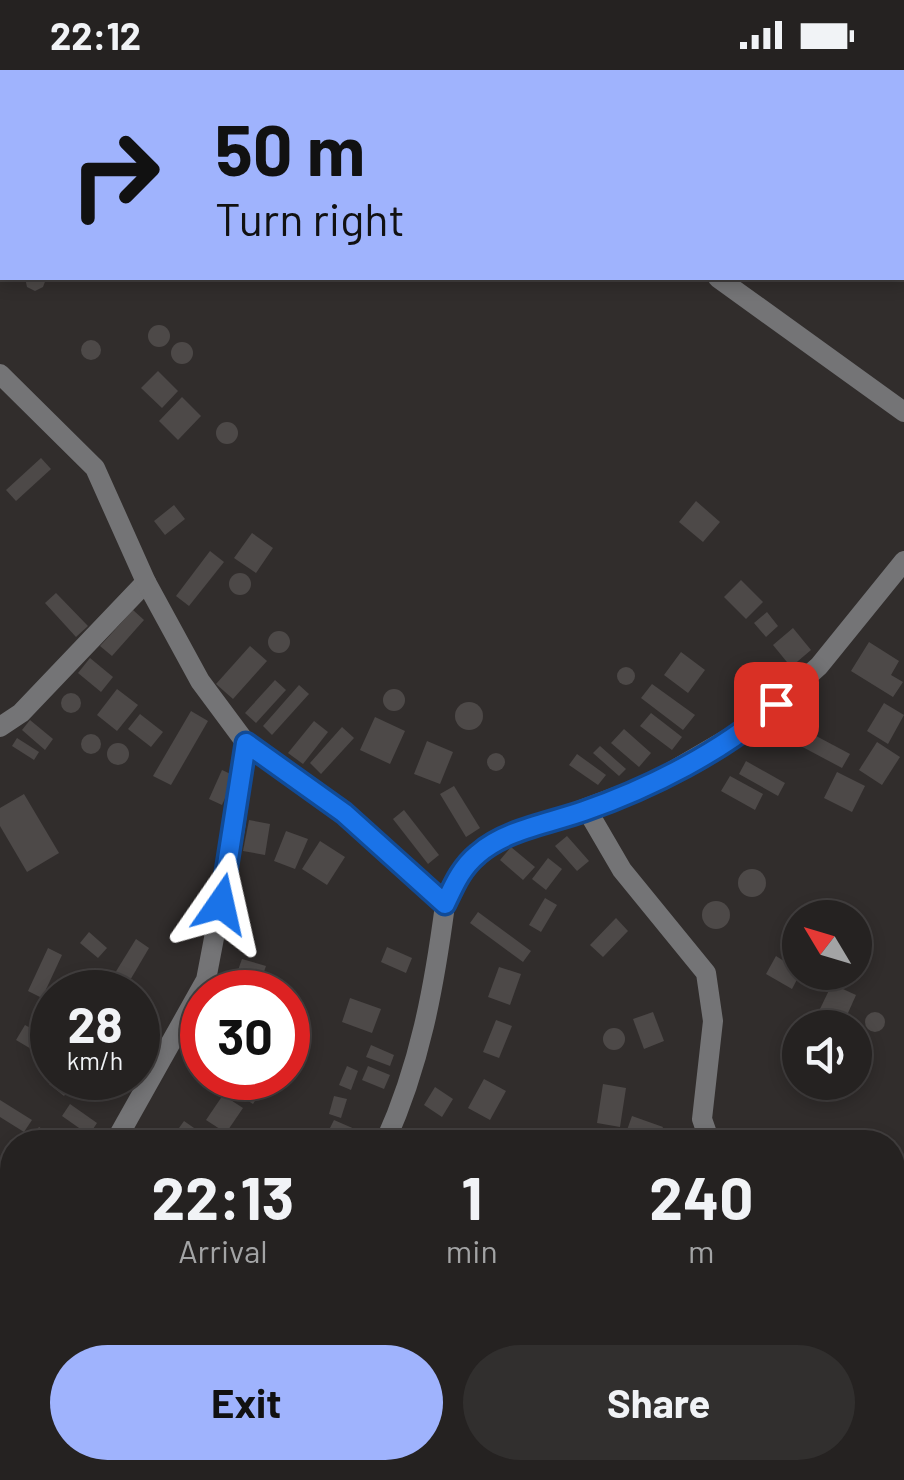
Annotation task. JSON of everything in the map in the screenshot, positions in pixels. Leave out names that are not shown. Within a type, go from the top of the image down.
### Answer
[{"type":"street","points":[[721,280],[904,412]]},
{"type":"street","points":[[0,374],[95,468],[146,582],[200,681],[246,743],[344,813],[445,904]]},
{"type":"street","points":[[391,1130],[409,1090],[432,1002],[445,904],[458,874],[479,852],[506,838],[650,784],[755,723],[819,666],[904,561]]},
{"type":"street","points":[[0,727],[21,713],[146,582]]},
{"type":"street","points":[[123,1130],[206,980],[236,828],[246,743]]},
{"type":"street","points":[[587,810],[622,870],[706,972],[713,1021],[702,1119],[706,1130]]},
{"type":"building","points":[[25,280],[46,280],[35,291],[27,287]]},
{"type":"building","points":[[159,325],[170,336],[159,347],[148,336]]},
{"type":"building","points":[[87,340],[95,340],[101,350],[95,360],[87,360],[81,354],[81,346]]},
{"type":"building","points":[[182,342],[193,353],[182,364],[171,353]]},
{"type":"building","points":[[158,371],[178,391],[162,408],[141,388]]},
{"type":"building","points":[[182,397],[201,416],[178,440],[159,421]]},
{"type":"building","points":[[227,422],[238,433],[227,444],[216,433]]},
{"type":"building","points":[[41,458],[51,469],[16,501],[6,490]]},
{"type":"building","points":[[696,501],[720,522],[703,542],[679,522]]},
{"type":"building","points":[[174,505],[185,519],[165,535],[154,521]]},
{"type":"building","points":[[252,533],[273,548],[256,573],[234,558]]},
{"type":"building","points":[[210,551],[224,562],[189,606],[176,596]]},
{"type":"building","points":[[240,573],[251,584],[240,595],[229,584]]},
{"type":"building","points":[[741,580],[763,602],[746,619],[724,597]]},
{"type":"building","points":[[56,593],[88,626],[76,637],[45,603]]},
{"type":"building","points":[[133,610],[144,620],[112,656],[100,646]]},
{"type":"building","points":[[767,612],[778,626],[766,637],[754,623]]},
{"type":"building","points":[[793,628],[811,650],[791,667],[773,645]]},
{"type":"building","points":[[279,631],[290,642],[279,653],[268,642]]},
{"type":"building","points":[[869,642],[899,661],[891,675],[903,682],[893,697],[851,671]]},
{"type":"building","points":[[250,646],[267,661],[233,699],[216,684]]},
{"type":"building","points":[[681,652],[705,670],[688,693],[664,675]]},
{"type":"building","points":[[90,658],[113,677],[101,692],[78,673]]},
{"type":"building","points":[[626,667],[633,669],[633,683],[626,685],[619,683],[617,676],[619,669]]},
{"type":"building","points":[[275,680],[286,690],[256,723],[245,713]]},
{"type":"building","points":[[652,684],[695,715],[683,730],[641,698]]},
{"type":"building","points":[[299,685],[309,694],[272,735],[263,726]]},
{"type":"building","points":[[117,689],[138,705],[117,731],[97,715]]},
{"type":"building","points":[[394,689],[405,700],[394,711],[383,700]]},
{"type":"building","points":[[67,693],[75,693],[81,703],[75,713],[67,713],[61,707],[61,699]]},
{"type":"building","points":[[469,702],[479,706],[483,716],[479,726],[469,730],[459,726],[455,716],[459,706]]},
{"type":"building","points":[[884,703],[904,715],[888,744],[867,731]]},
{"type":"building","points":[[191,711],[208,721],[171,785],[153,776]]},
{"type":"building","points":[[651,713],[682,737],[672,750],[640,726]]},
{"type":"building","points":[[140,714],[163,732],[151,747],[128,729]]},
{"type":"building","points":[[375,717],[405,731],[390,764],[360,750]]},
{"type":"building","points":[[30,720],[53,739],[45,750],[22,730]]},
{"type":"building","points":[[314,721],[328,732],[303,764],[288,753]]},
{"type":"building","points":[[788,721],[850,754],[842,768],[780,735]]},
{"type":"building","points":[[342,727],[354,738],[321,774],[310,763]]},
{"type":"building","points":[[624,729],[651,753],[639,767],[611,743]]},
{"type":"building","points":[[87,734],[95,734],[101,744],[95,754],[87,754],[81,748],[81,740]]},
{"type":"building","points":[[17,738],[39,752],[34,760],[12,746]]},
{"type":"building","points":[[427,741],[453,752],[440,784],[414,774]]},
{"type":"building","points":[[877,742],[900,757],[882,785],[859,770]]},
{"type":"building","points":[[118,743],[129,754],[118,765],[107,754]]},
{"type":"building","points":[[600,746],[626,769],[619,776],[593,753]]},
{"type":"building","points":[[496,753],[503,755],[503,769],[496,771],[489,769],[487,762],[489,755]]},
{"type":"building","points":[[577,754],[606,775],[598,785],[569,765]]},
{"type":"building","points":[[746,761],[785,783],[778,796],[739,774]]},
{"type":"building","points":[[222,770],[235,776],[222,805],[209,799]]},
{"type":"building","points":[[837,772],[865,786],[852,812],[824,798]]},
{"type":"building","points":[[730,776],[763,794],[755,810],[721,791]]},
{"type":"building","points":[[454,786],[480,828],[466,837],[440,794]]},
{"type":"building","points":[[24,794],[59,853],[27,872],[0,826],[0,808]]},
{"type":"building","points":[[404,810],[439,855],[428,864],[393,819]]},
{"type":"building","points":[[249,820],[270,824],[265,855],[243,851]]},
{"type":"building","points":[[286,831],[308,839],[295,869],[274,861]]},
{"type":"building","points":[[567,836],[589,861],[577,871],[555,846]]},
{"type":"building","points":[[320,841],[345,857],[327,885],[302,869]]},
{"type":"building","points":[[511,847],[535,867],[523,880],[500,860]]},
{"type":"building","points":[[548,858],[562,869],[546,890],[532,879]]},
{"type":"building","points":[[752,869],[762,873],[766,883],[762,893],[752,897],[742,893],[738,883],[742,873]]},
{"type":"building","points":[[545,898],[557,905],[541,932],[529,925]]},
{"type":"building","points":[[716,901],[726,905],[730,915],[726,925],[716,929],[706,925],[702,915],[706,905]]},
{"type":"building","points":[[478,912],[531,951],[523,962],[470,923]]},
{"type":"building","points":[[616,918],[628,931],[603,957],[590,945]]},
{"type":"building","points":[[89,932],[107,948],[98,958],[80,943]]},
{"type":"building","points":[[136,939],[149,948],[136,970],[117,970]]},
{"type":"building","points":[[387,947],[412,958],[406,973],[381,962]]},
{"type":"building","points":[[48,948],[62,955],[55,970],[38,970]]},
{"type":"building","points":[[776,956],[782,960],[782,983],[766,974]]},
{"type":"building","points":[[242,959],[266,966],[265,970],[238,970]]},
{"type":"building","points":[[499,967],[521,974],[510,1005],[488,997]]},
{"type":"building","points":[[829,990],[856,995],[849,1010],[819,1010]]},
{"type":"building","points":[[350,998],[381,1009],[372,1033],[342,1022]]},
{"type":"building","points":[[653,1012],[664,1041],[644,1049],[633,1019]]},
{"type":"building","points":[[872,1012],[885,1018],[885,1026],[872,1032]]},
{"type":"building","points":[[496,1020],[512,1026],[499,1058],[483,1052]]},
{"type":"building","points":[[25,1025],[30,1028],[30,1048],[16,1040]]},
{"type":"building","points":[[614,1028],[625,1039],[614,1050],[603,1039]]},
{"type":"building","points":[[371,1045],[394,1055],[390,1066],[366,1057]]},
{"type":"building","points":[[347,1066],[358,1071],[351,1090],[339,1085]]},
{"type":"building","points":[[368,1066],[390,1075],[384,1089],[362,1080]]},
{"type":"building","points":[[484,1079],[506,1091],[490,1120],[468,1108]]},
{"type":"building","points":[[603,1084],[626,1088],[620,1127],[597,1123]]},
{"type":"building","points":[[435,1087],[453,1099],[442,1117],[424,1105]]},
{"type":"building","points":[[334,1096],[347,1099],[341,1118],[329,1114]]},
{"type":"building","points":[[0,1100],[32,1120],[25,1130],[21,1130],[0,1117]]},
{"type":"building","points":[[220,1100],[231,1100],[243,1108],[228,1130],[206,1120]]},
{"type":"building","points":[[70,1104],[97,1123],[92,1130],[82,1130],[62,1116]]},
{"type":"building","points":[[632,1116],[663,1127],[662,1130],[627,1130]]},
{"type":"building","points":[[334,1120],[357,1130],[329,1130]]},
{"type":"building","points":[[184,1121],[197,1130],[178,1130]]},
{"type":"route","points":[[221,904],[236,828],[246,743],[344,813],[445,904],[458,874],[479,852],[506,838],[650,784],[755,723],[776,704]]}]
